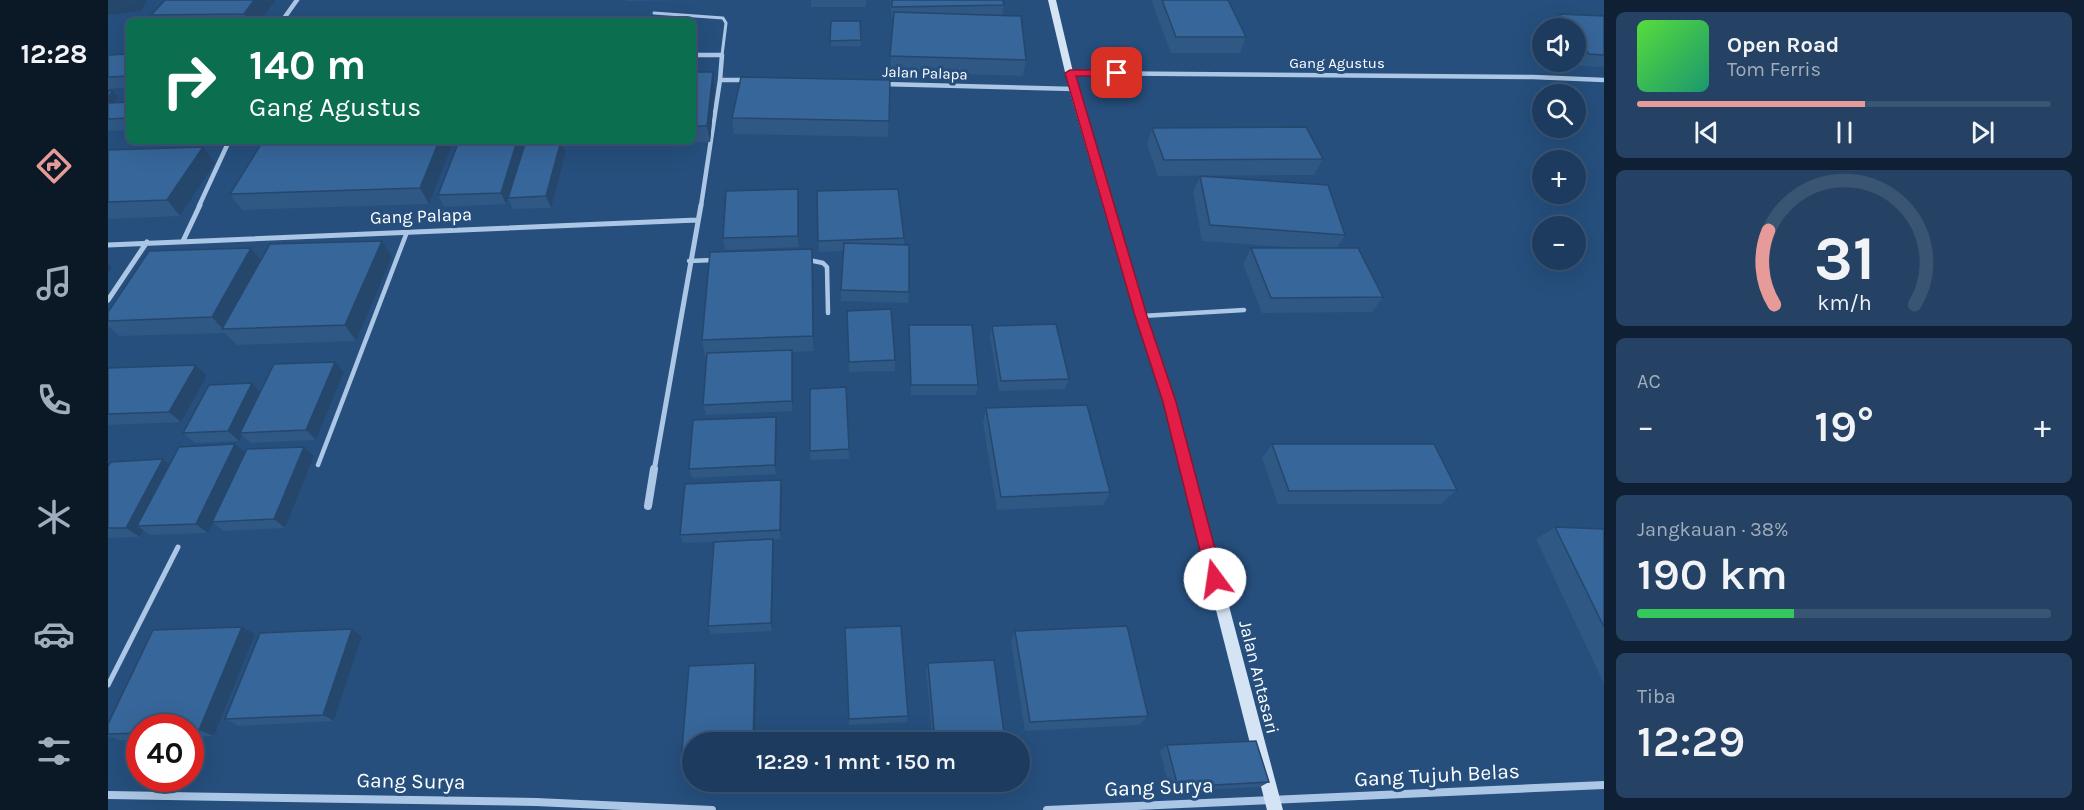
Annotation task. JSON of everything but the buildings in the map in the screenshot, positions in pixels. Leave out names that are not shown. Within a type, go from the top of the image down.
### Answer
[{"type":"street","points":[[284,18],[297,0]]},
{"type":"street","name":"Jalan Antasari","points":[[1052,0],[1073,89],[1169,402],[1274,805]]},
{"type":"street","points":[[648,506],[689,261],[706,176],[720,80],[722,55],[696,55]]},
{"type":"street","name":"Gang Agustus","points":[[1070,73],[1533,77],[1604,80]]},
{"type":"street","points":[[720,80],[756,81]]},
{"type":"street","name":"Jalan Palapa","points":[[873,84],[1073,89]]},
{"type":"street","points":[[183,241],[228,144]]},
{"type":"street","name":"Gang Palapa","points":[[108,245],[697,220]]},
{"type":"street","points":[[108,300],[147,242]]},
{"type":"street","name":"Gang Tujuh Belas","points":[[1274,805],[1604,785]]},
{"type":"street","name":"Gang Surya","points":[[108,795],[536,802],[712,810]]},
{"type":"street","name":"Gang Surya","points":[[1047,810],[1274,805]]},
{"type":"lane","points":[[654,13],[723,18],[726,23],[722,55]]},
{"type":"lane","points":[[318,465],[407,232]]},
{"type":"lane","points":[[689,261],[723,260]]},
{"type":"lane","points":[[801,260],[813,260],[827,267],[828,312]]},
{"type":"lane","points":[[1141,316],[1244,310]]},
{"type":"lane","points":[[108,685],[178,547]]},
{"type":"route","points":[[1117,73],[1070,73],[1141,316],[1169,402],[1215,579]]}]
